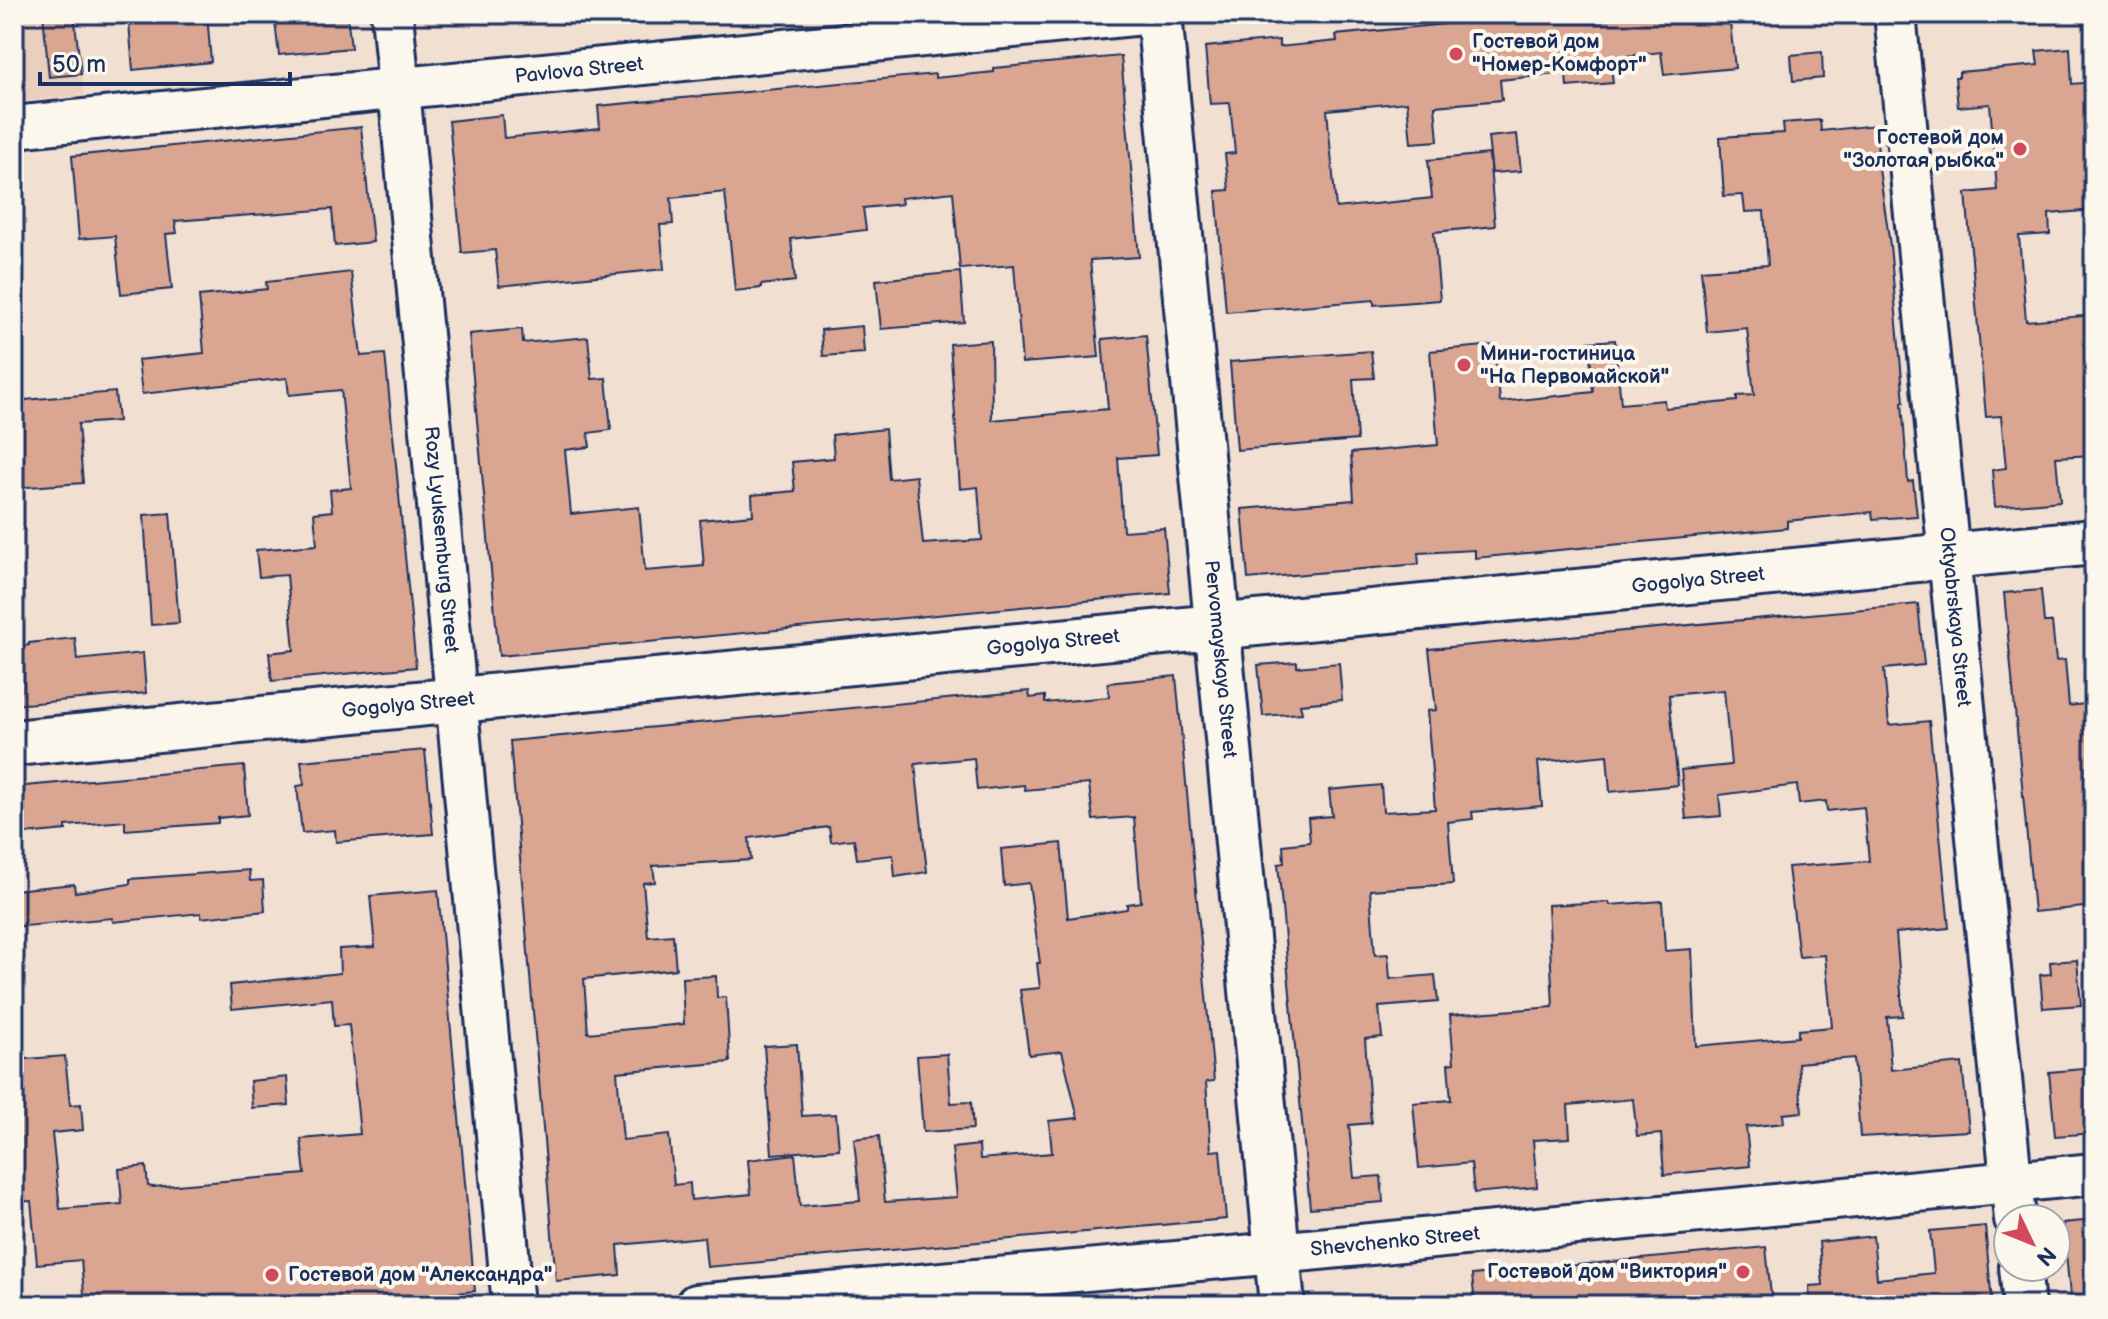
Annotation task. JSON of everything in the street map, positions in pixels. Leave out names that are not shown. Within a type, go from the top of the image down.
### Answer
[{"type":"street","name":"Rozy Lyuksemburg Street","points":[[392,14],[513,1305]]},
{"type":"street","name":"Pavlova Street","points":[[14,127],[1143,14]]},
{"type":"street","name":"Pervomayskaya Street","points":[[1159,14],[1282,1305]]},
{"type":"street","name":"Oktyabrskaya Street","points":[[1895,14],[2013,1200]]},
{"type":"street","name":"Gogolya Street","points":[[14,743],[2094,542]]},
{"type":"street","name":"Shevchenko Street","points":[[696,1305],[1277,1253],[2013,1200],[2094,1174]]},
{"type":"street","points":[[2022,1283],[2024,1305]]},
{"type":"shaded area","points":[[14,14],[74,14],[84,95],[14,102]]},
{"type":"building","points":[[43,14],[74,14],[81,74],[49,77]]},
{"type":"building","points":[[164,14],[207,14],[211,62],[133,70],[129,23],[164,20]]},
{"type":"building","points":[[274,14],[347,14],[351,48],[279,55]]},
{"type":"building","points":[[1546,14],[1729,14],[1735,68],[1664,75],[1661,52],[1610,58],[1613,83],[1567,87],[1566,73],[1500,80],[1502,100],[1435,106],[1438,141],[1411,143],[1407,102],[1327,110],[1336,208],[1432,198],[1428,160],[1489,154],[1495,226],[1434,232],[1440,300],[1374,305],[1374,300],[1226,312],[1216,191],[1229,190],[1225,154],[1235,153],[1230,103],[1210,104],[1205,47],[1279,40],[1279,47],[1337,41],[1336,35]]},
{"type":"building","points":[[2070,48],[2072,84],[2094,82],[2094,210],[2049,214],[2050,234],[2019,236],[2026,321],[2094,315],[2094,455],[2056,457],[2060,501],[1995,507],[1992,470],[2006,468],[2001,416],[1986,417],[1966,193],[1997,190],[1990,104],[1958,107],[1955,77],[1959,77],[1959,72],[2038,65],[2036,51]]},
{"type":"building","points":[[1822,52],[1823,78],[1793,81],[1791,55]]},
{"type":"building","points":[[1121,56],[1139,257],[1090,260],[1099,357],[1022,363],[1014,265],[960,269],[953,192],[901,198],[902,204],[863,208],[866,230],[791,239],[795,281],[761,285],[761,288],[735,291],[725,192],[671,198],[673,224],[660,225],[664,269],[499,286],[495,250],[462,253],[449,121],[502,115],[504,138],[600,128],[598,106],[935,74],[935,78],[994,72],[994,68]]},
{"type":"building","points":[[1820,120],[1821,131],[1876,125],[1890,245],[1908,482],[1913,481],[1917,516],[1873,519],[1872,512],[1787,521],[1787,528],[1475,558],[1475,550],[1418,553],[1419,564],[1248,579],[1242,509],[1354,500],[1351,453],[1438,445],[1430,351],[1495,345],[1500,402],[1593,392],[1589,342],[1615,340],[1621,404],[1664,400],[1665,408],[1737,401],[1737,396],[1754,395],[1747,328],[1707,332],[1701,270],[1768,265],[1764,211],[1745,212],[1743,195],[1724,196],[1720,137],[1784,133],[1783,123]]},
{"type":"building","points":[[361,127],[373,242],[335,246],[332,209],[175,221],[177,233],[166,234],[172,289],[121,294],[115,236],[79,239],[72,156]]},
{"type":"building","points":[[1517,134],[1521,171],[1492,173],[1488,137]]},
{"type":"building","points":[[351,272],[361,356],[385,354],[416,667],[272,681],[269,653],[294,650],[287,575],[259,577],[256,550],[317,545],[314,513],[332,511],[330,490],[351,488],[341,390],[289,395],[287,378],[142,394],[138,360],[204,353],[199,296],[267,289],[266,282]]},
{"type":"building","points":[[960,272],[964,322],[881,329],[876,280]]},
{"type":"building","points":[[862,326],[864,353],[823,356],[821,330]]},
{"type":"building","points":[[522,329],[523,343],[588,337],[592,379],[606,378],[611,430],[588,433],[590,447],[565,450],[571,514],[639,507],[645,571],[704,566],[700,520],[753,515],[752,495],[795,491],[792,462],[834,458],[832,435],[885,429],[889,479],[916,476],[923,544],[982,540],[978,487],[960,489],[950,344],[991,341],[992,420],[1108,409],[1102,339],[1146,335],[1157,455],[1118,458],[1123,531],[1164,528],[1170,593],[499,656],[469,334]]},
{"type":"building","points":[[1371,351],[1374,378],[1353,379],[1357,440],[1237,450],[1230,362]]},
{"type":"building","points":[[115,392],[118,421],[78,424],[83,483],[14,488],[14,401]]},
{"type":"building","points":[[170,513],[179,623],[151,625],[144,515]]},
{"type":"building","points":[[2041,590],[2044,622],[2052,622],[2056,661],[2065,660],[2069,706],[2094,703],[2094,906],[2034,912],[2004,593]]},
{"type":"building","points":[[1918,604],[1924,665],[1884,669],[1889,725],[1929,721],[1949,928],[1896,933],[1903,1016],[1887,1017],[1891,1070],[1962,1063],[1969,1131],[1860,1137],[1854,1058],[1798,1063],[1802,1112],[1783,1114],[1784,1123],[1746,1127],[1750,1166],[1664,1175],[1661,1134],[1637,1136],[1633,1099],[1568,1105],[1570,1138],[1533,1140],[1537,1187],[1474,1193],[1471,1163],[1419,1168],[1413,1103],[1451,1100],[1448,1064],[1454,1063],[1450,1015],[1553,1007],[1548,905],[1662,901],[1665,951],[1692,949],[1696,1046],[1798,1037],[1798,1030],[1832,1027],[1825,955],[1799,957],[1788,867],[1869,861],[1864,807],[1827,811],[1826,801],[1799,804],[1797,785],[1719,795],[1721,816],[1686,819],[1681,770],[1731,765],[1724,690],[1669,695],[1678,785],[1610,792],[1607,755],[1538,762],[1542,806],[1472,812],[1473,819],[1448,822],[1453,884],[1370,890],[1375,955],[1388,954],[1390,979],[1435,975],[1438,1002],[1379,1007],[1382,1037],[1365,1039],[1371,1123],[1349,1125],[1354,1178],[1381,1176],[1383,1202],[1310,1208],[1278,864],[1284,863],[1283,845],[1310,842],[1308,818],[1332,816],[1329,790],[1381,785],[1383,812],[1435,809],[1427,711],[1436,710],[1429,649]]},
{"type":"building","points":[[75,638],[77,660],[143,653],[146,693],[14,705],[14,647]]},
{"type":"building","points":[[1297,662],[1297,667],[1339,663],[1342,700],[1300,704],[1302,713],[1263,716],[1258,665]]},
{"type":"building","points":[[1176,676],[1214,1081],[1206,1082],[1211,1151],[1220,1150],[1226,1219],[707,1267],[704,1237],[618,1245],[620,1275],[556,1281],[510,741],[1029,691],[1030,698],[1045,696],[1045,703],[1109,697],[1108,683]],"holes":[[[974,758],[977,790],[1024,785],[1025,790],[1089,784],[1093,820],[1134,817],[1141,902],[1127,904],[1127,909],[1068,918],[1061,843],[1001,849],[1004,886],[1029,883],[1040,963],[1037,963],[1040,988],[1020,990],[1029,1055],[1062,1051],[1078,1118],[1049,1121],[1052,1153],[980,1159],[979,1145],[952,1148],[957,1197],[885,1202],[879,1136],[854,1139],[860,1201],[800,1206],[795,1154],[748,1160],[751,1194],[691,1200],[690,1183],[674,1185],[669,1135],[623,1140],[617,1072],[730,1062],[726,997],[717,998],[716,976],[682,978],[684,1024],[588,1033],[584,979],[676,969],[673,935],[648,937],[643,883],[655,882],[653,866],[751,860],[749,838],[829,827],[831,842],[854,839],[857,859],[893,855],[895,877],[927,872],[915,764]]]},
{"type":"building","points":[[425,750],[433,834],[336,842],[335,830],[302,833],[297,786],[304,785],[301,761]]},
{"type":"building","points":[[244,766],[248,815],[218,818],[218,823],[125,830],[125,821],[66,826],[66,830],[14,835],[14,787]]},
{"type":"building","points":[[249,870],[250,881],[263,880],[265,911],[201,918],[201,913],[113,922],[112,918],[14,927],[14,890],[74,884],[75,892],[130,884],[130,879]]},
{"type":"building","points":[[438,890],[475,1291],[330,1305],[85,1305],[81,1260],[37,1264],[31,1201],[14,1202],[14,1060],[65,1056],[70,1105],[81,1104],[83,1130],[52,1133],[60,1209],[122,1204],[119,1169],[146,1166],[148,1186],[153,1187],[305,1174],[301,1139],[360,1134],[349,1025],[334,1026],[332,999],[232,1009],[230,985],[340,973],[339,949],[375,947],[370,896]]},
{"type":"building","points":[[2077,960],[2081,1005],[2043,1008],[2040,975],[2051,974],[2050,962]]},
{"type":"building","points":[[797,1044],[802,1116],[836,1114],[839,1149],[772,1154],[764,1046]]},
{"type":"building","points":[[947,1054],[951,1103],[971,1102],[973,1129],[923,1132],[917,1056]]},
{"type":"building","points":[[2094,1068],[2094,1133],[2055,1136],[2049,1072]]},
{"type":"building","points":[[287,1077],[289,1105],[252,1108],[250,1081]]},
{"type":"building","points":[[2094,1220],[2094,1305],[2071,1305],[2069,1283],[2072,1283],[2072,1222]]},
{"type":"building","points":[[1985,1226],[1992,1303],[1960,1305],[1959,1298],[1900,1302],[1900,1305],[1810,1305],[1809,1286],[1823,1285],[1819,1242],[1873,1236],[1877,1279],[1934,1273],[1930,1231]]},
{"type":"building","points":[[1766,1247],[1772,1305],[1475,1305],[1472,1275]]},
{"type":"place","name":"Гостевой дом \"Номер-Комфорт\"","points":[[1456,54]]},
{"type":"place","name":"Гостевой дом \"Золотая рыбка\"","points":[[2020,149]]},
{"type":"place","name":"Мини-гостиница \"На Первомайской\"","points":[[1464,365]]},
{"type":"place","name":"Гостевой дом \"Виктория\"","points":[[1743,1272]]},
{"type":"place","name":"Гостевой дом \"Александра\"","points":[[272,1275]]}]
